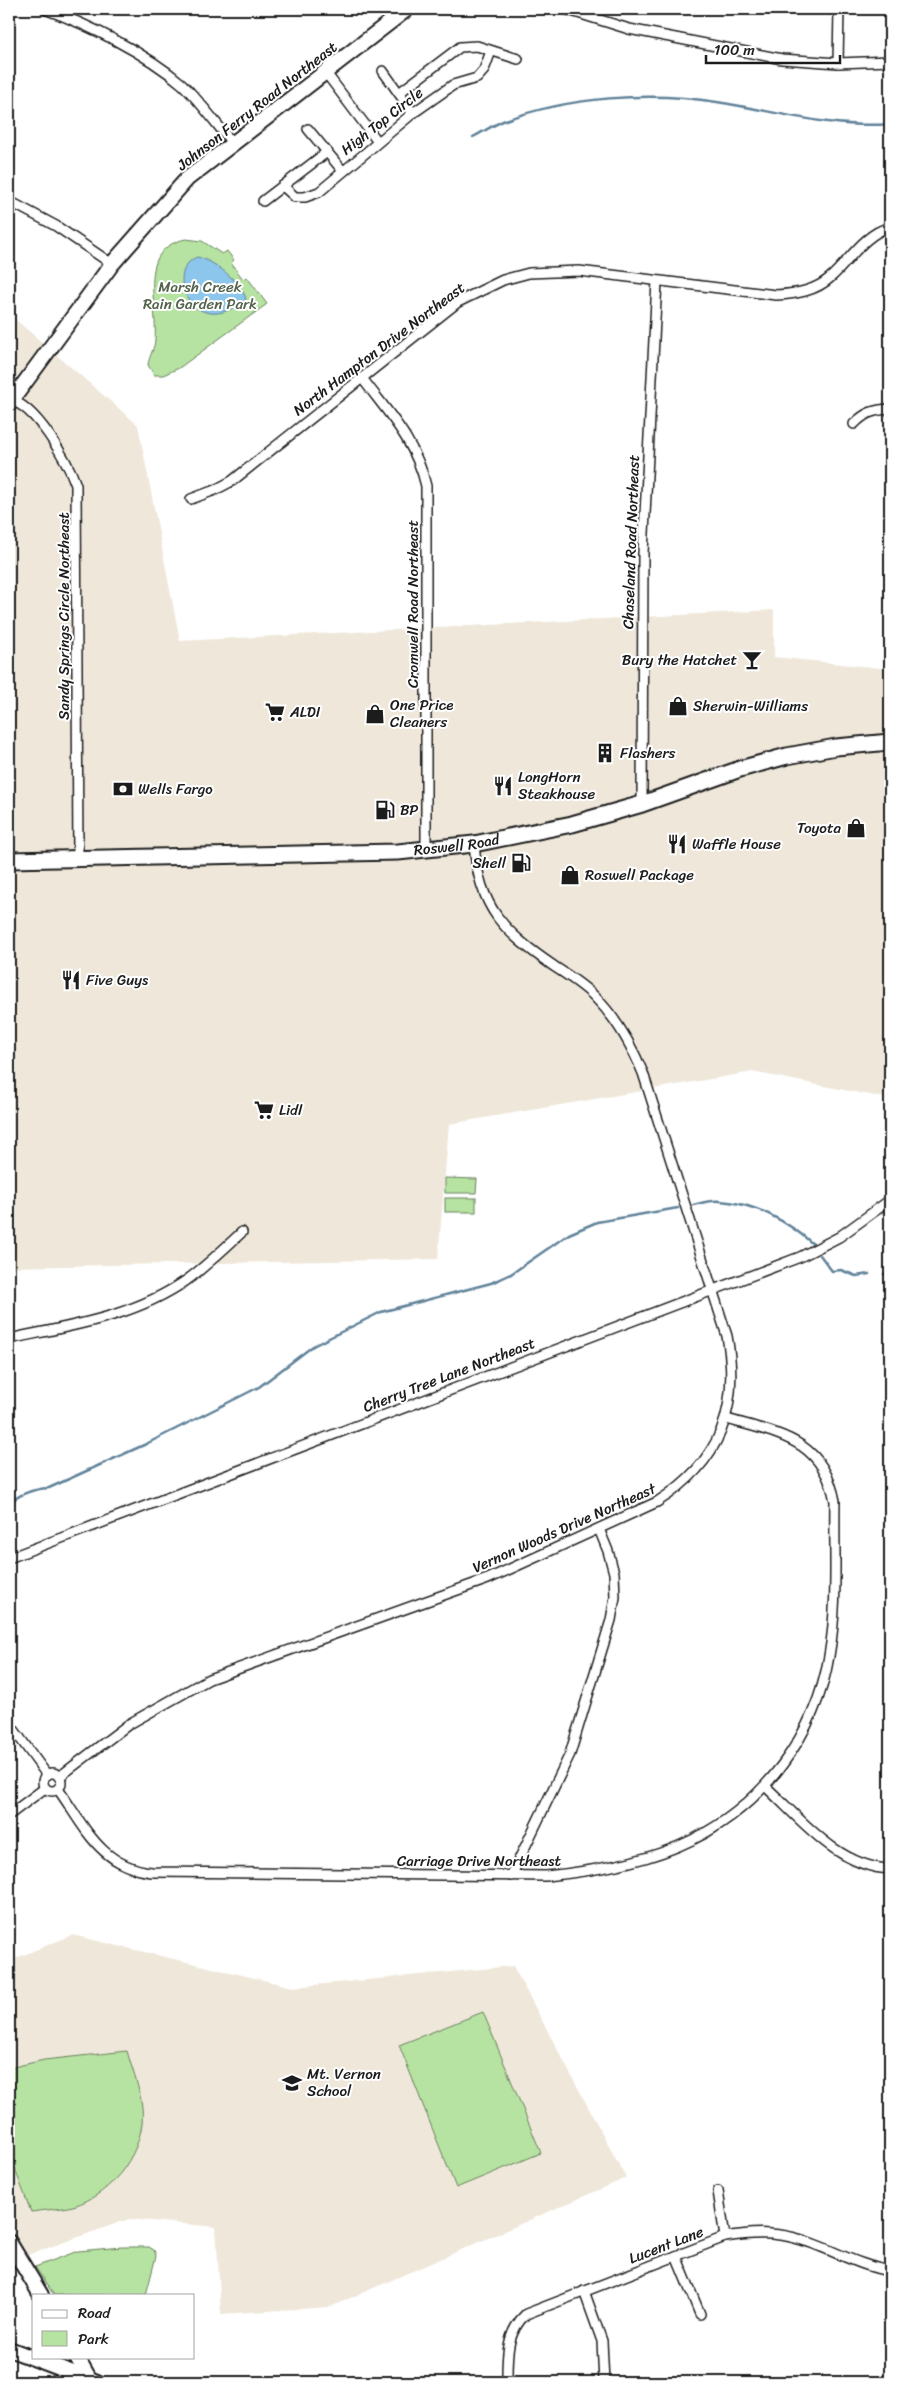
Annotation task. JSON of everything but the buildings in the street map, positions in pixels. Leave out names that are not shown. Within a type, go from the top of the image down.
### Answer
[{"type":"main road","name":"Roswell Road","points":[[9,860],[339,854],[474,844],[572,824],[642,804],[717,776],[787,756],[836,747],[890,742]]},
{"type":"street","points":[[45,9],[136,52],[161,68],[197,100],[234,145]]},
{"type":"street","name":"Johnson Ferry Road Northeast","points":[[10,402],[112,264],[187,179],[234,145],[408,9]]},
{"type":"street","points":[[564,9],[629,29],[782,60],[838,63],[890,61]]},
{"type":"street","points":[[838,63],[839,9]]},
{"type":"street","points":[[399,93],[460,47],[477,46],[518,59]]},
{"type":"street","name":"High Top Circle","points":[[283,186],[296,197],[305,197],[319,192],[342,170],[413,113],[452,85],[477,78],[484,70],[491,51]]},
{"type":"street","points":[[383,71],[413,113]]},
{"type":"street","points":[[326,73],[378,142]]},
{"type":"street","points":[[308,128],[342,170]]},
{"type":"street","points":[[263,201],[327,152]]},
{"type":"street","points":[[9,201],[56,226],[112,264]]},
{"type":"street","name":"North Hampton Drive Northeast","points":[[191,499],[232,481],[458,302],[502,280],[529,273],[560,270],[776,295],[797,294],[814,288],[830,279],[862,244],[878,232],[890,227]]},
{"type":"street","name":"Chaseland Road Northeast","points":[[642,804],[643,554],[657,281]]},
{"type":"street","name":"Cromwell Road Northeast","points":[[362,378],[412,445],[421,466],[426,486],[426,849]]},
{"type":"street","name":"Sandy Springs Circle Northeast","points":[[10,402],[41,424],[69,466],[76,485],[78,858]]},
{"type":"street","points":[[854,424],[863,415],[875,410],[890,409]]},
{"type":"street","name":"Vernon Woods Drive Northeast","points":[[59,1777],[129,1724],[209,1680],[488,1579],[657,1502],[682,1485],[707,1456],[727,1419],[731,1391],[731,1361],[713,1290],[643,1073],[631,1045],[615,1019],[594,996],[523,944],[501,924],[492,910],[480,881],[474,844]]},
{"type":"street","name":"Cherry Tree Lane Northeast","points":[[9,1558],[800,1257],[829,1243],[890,1200]]},
{"type":"street","points":[[9,1339],[101,1319],[135,1308],[162,1296],[186,1280],[242,1232]]},
{"type":"street","name":"Carriage Drive Northeast","points":[[58,1789],[103,1851],[120,1864],[138,1871],[511,1876],[573,1873],[664,1852],[692,1840],[719,1825],[765,1786],[784,1763],[802,1735],[815,1708],[825,1676],[832,1630],[835,1501],[832,1485],[825,1470],[804,1446],[783,1435],[727,1419]]},
{"type":"street","points":[[511,1876],[570,1754],[611,1620],[614,1597],[614,1573],[608,1550],[599,1529]]},
{"type":"street","points":[[9,1723],[47,1775]]},
{"type":"street","points":[[54,1774],[59,1777],[61,1785],[58,1789],[52,1791],[45,1788],[43,1781],[47,1775],[54,1774]]},
{"type":"street","points":[[765,1786],[828,1845],[842,1854],[870,1866],[890,1869]]},
{"type":"street","points":[[9,1815],[45,1788]]},
{"type":"street","points":[[718,2191],[725,2237]]},
{"type":"street","name":"Lucent Lane","points":[[507,2382],[508,2344],[516,2323],[526,2314],[539,2307],[725,2237],[758,2233],[782,2235],[815,2245],[872,2269],[890,2271]]},
{"type":"street","points":[[9,2242],[40,2294]]},
{"type":"street","points":[[676,2256],[700,2314]]},
{"type":"street","points":[[584,2291],[602,2341],[604,2382]]},
{"type":"street","points":[[9,2349],[32,2358]]},
{"type":"street","points":[[33,2358],[93,2381]]},
{"type":"street","points":[[78,2358],[93,2381]]},
{"type":"shaded area","points":[[9,314],[138,425],[180,641],[774,610],[774,657],[890,669],[890,1099],[752,1072],[449,1124],[438,1259],[9,1267]]},
{"type":"shaded area","name":"Mt. Vernon School","points":[[72,1935],[293,1987],[513,1966],[626,2178],[330,2307],[221,2314],[216,2227],[129,2219],[25,2256],[9,2231],[9,1961]]},
{"type":"green space","name":"Marsh Creek Rain Garden Park","points":[[186,239],[202,241],[222,254],[227,251],[234,260],[231,263],[243,279],[247,277],[267,304],[179,368],[163,375],[154,375],[148,365],[155,339],[153,279],[155,265],[160,254],[170,245]]},
{"type":"green space","points":[[445,1178],[477,1179],[476,1193],[445,1193]]},
{"type":"green space","points":[[445,1198],[476,1198],[476,1212],[445,1212]]},
{"type":"green space","points":[[483,2012],[541,2153],[456,2188],[399,2045]]},
{"type":"green space","points":[[127,2051],[138,2086],[142,2107],[142,2123],[133,2153],[114,2181],[88,2200],[73,2206],[31,2212],[9,2153],[9,2068],[44,2060]]},
{"type":"green space","points":[[122,2247],[149,2247],[154,2250],[156,2256],[146,2294],[53,2294],[35,2267],[78,2251]]},
{"type":"water","points":[[197,257],[219,267],[233,279],[246,299],[228,310],[212,313],[199,309],[189,300],[183,288],[182,276],[187,265]]},
{"type":"waterway","points":[[473,137],[503,121],[554,106],[609,98],[637,97],[664,97],[717,102],[825,122],[868,125],[890,124]]},
{"type":"waterway","points":[[693,1205],[717,1201],[746,1205],[782,1221],[814,1245]]},
{"type":"waterway","points":[[9,1504],[22,1494],[49,1488],[146,1444],[259,1387],[313,1346],[381,1312],[491,1283],[511,1274],[569,1234],[597,1222],[678,1208]]},
{"type":"waterway","points":[[820,1255],[832,1271],[841,1270],[856,1276],[869,1274]]},
{"type":"waterway","points":[[884,1274],[890,1275]]},
{"type":"place","name":"Bury the Hatchet","points":[[752,660]]},
{"type":"place","name":"Sherwin-Williams","points":[[678,706]]},
{"type":"place","name":"ALDI","points":[[275,712]]},
{"type":"place","name":"One Price Cleaners","points":[[375,714]]},
{"type":"place","name":"Flashers","points":[[605,753]]},
{"type":"place","name":"LongHorn Steakhouse","points":[[503,786]]},
{"type":"place","name":"Wells Fargo","points":[[123,789]]},
{"type":"place","name":"BP","points":[[385,810]]},
{"type":"place","name":"Toyota","points":[[856,828]]},
{"type":"place","name":"Waffle House","points":[[677,844]]},
{"type":"place","name":"Shell","points":[[521,863]]},
{"type":"place","name":"Roswell Package","points":[[570,875]]},
{"type":"place","name":"Five Guys","points":[[71,980]]},
{"type":"place","name":"Lidl","points":[[264,1110]]},
{"type":"place","name":"Mt. Vernon School","points":[[292,2083]]}]
